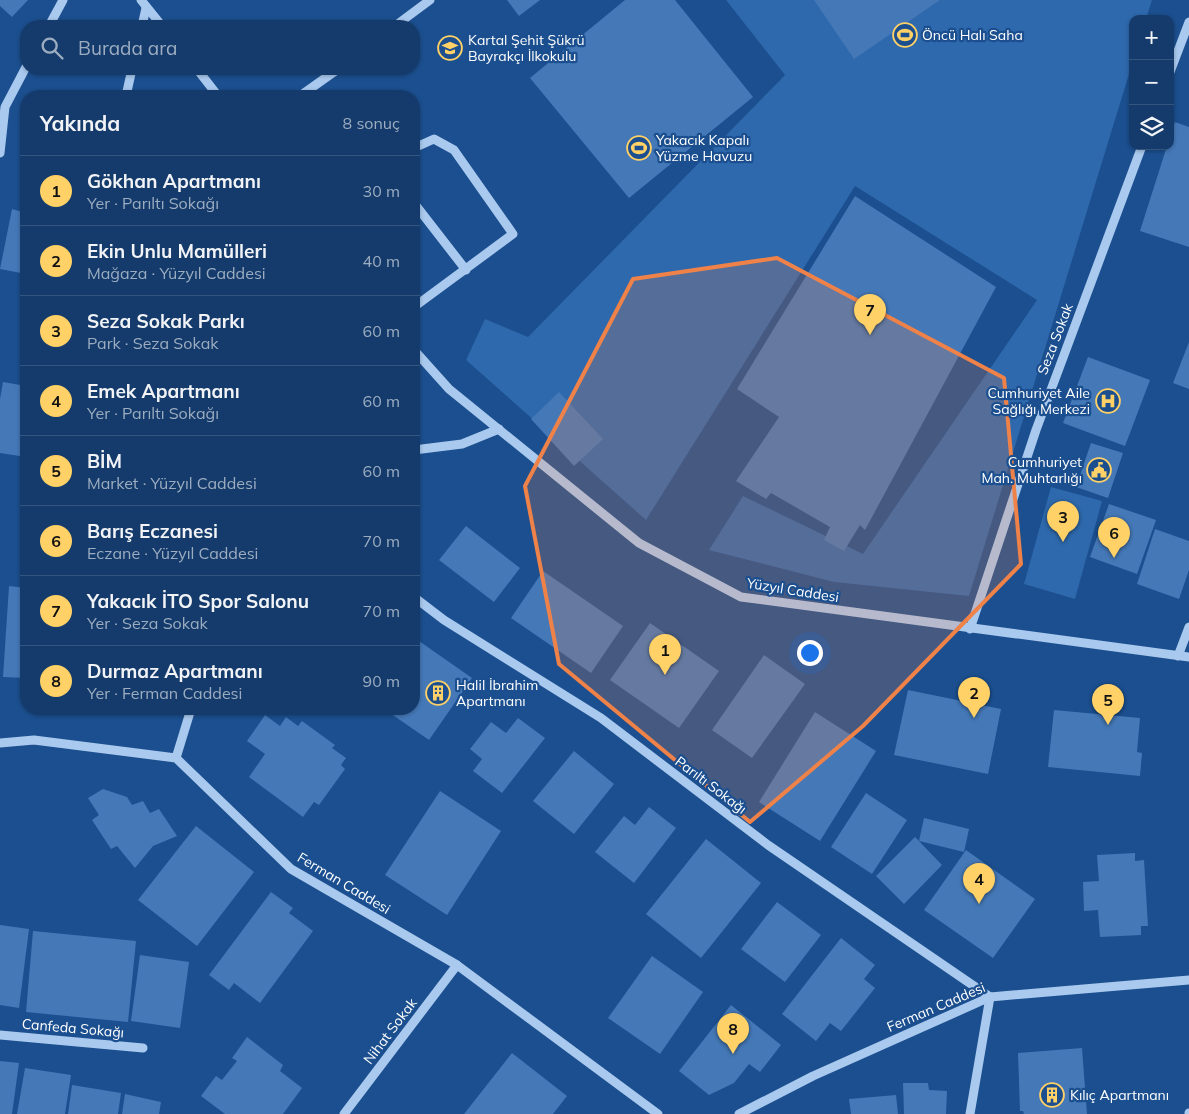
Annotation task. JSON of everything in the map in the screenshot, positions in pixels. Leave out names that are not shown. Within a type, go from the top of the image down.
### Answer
[{"type":"street","points":[[52,20],[63,0]]},
{"type":"street","points":[[403,20],[430,0]]},
{"type":"street","points":[[143,20],[144,4]]},
{"type":"street","points":[[144,4],[157,20]]},
{"type":"street","points":[[1174,61],[1189,22]]},
{"type":"street","points":[[0,153],[5,107],[22,75]]},
{"type":"street","points":[[127,90],[131,75]]},
{"type":"street","points":[[202,75],[213,90]]},
{"type":"street","points":[[308,90],[330,75]]},
{"type":"street","points":[[420,145],[434,139],[454,150],[513,234],[420,303]]},
{"type":"street","name":"Seza Sokak","points":[[970,629],[1036,430],[1141,150]]},
{"type":"street","points":[[420,211],[466,270]]},
{"type":"street","name":"Yüzyıl Caddesi","points":[[420,357],[449,389],[639,543],[741,597],[1189,657]]},
{"type":"street","points":[[420,449],[462,444],[499,429]]},
{"type":"street","name":"Parıltı Sokağı","points":[[420,602],[444,620],[601,718],[768,845],[990,997]]},
{"type":"street","points":[[1178,656],[1189,627]]},
{"type":"street","points":[[0,743],[34,740],[176,758],[189,715]]},
{"type":"street","name":"Ferman Caddesi","points":[[176,758],[290,869],[457,965],[658,1114]]},
{"type":"street","name":"Nihat Sokak","points":[[344,1114],[457,965]]},
{"type":"street","name":"Ferman Caddesi","points":[[739,1114],[813,1076],[990,997],[1189,980]]},
{"type":"street","points":[[970,1114],[990,997]]},
{"type":"street","name":"Canfeda Sokağı","points":[[0,1035],[143,1048]]},
{"type":"highlighted area","points":[[777,258],[1004,378],[1021,564],[863,726],[750,822],[559,664],[525,486],[633,279]]},
{"type":"shaded area","points":[[726,0],[1152,0],[1147,15],[1129,15],[1129,74],[969,596],[834,582],[709,550],[743,496],[863,554],[1037,300],[855,186],[646,520],[466,360],[485,319],[528,337],[785,75]]},
{"type":"shaded area","points":[[1051,487],[1102,501],[1075,599],[1024,584]]},
{"type":"building","points":[[0,0],[28,0],[12,17],[0,6]]},
{"type":"building","points":[[507,0],[540,0],[519,16]]},
{"type":"building","name":"Yakacık Kapalı Yüzme Havuzu","points":[[625,0],[675,0],[753,97],[629,198],[530,78]]},
{"type":"building","points":[[814,0],[940,0],[854,59]]},
{"type":"building","points":[[1175,122],[1189,127],[1189,247],[1140,231],[1166,150],[1174,150]]},
{"type":"building","points":[[855,196],[996,287],[865,530],[860,525],[844,551],[824,540],[830,527],[771,493],[766,499],[736,481],[779,417],[737,389]]},
{"type":"building","points":[[12,209],[20,211],[20,273],[0,269]]},
{"type":"building","points":[[1189,342],[1189,389],[1173,383]]},
{"type":"building","points":[[1088,357],[1150,380],[1125,446],[1063,423]]},
{"type":"building","points":[[3,382],[20,385],[20,456],[0,453],[0,399]]},
{"type":"building","points":[[559,392],[603,439],[574,466],[531,419]]},
{"type":"building","name":"Cumhuriyet Mah. Muhtarlığı","points":[[1091,443],[1123,453],[1108,498],[1076,487]]},
{"type":"building","points":[[1109,504],[1156,520],[1137,574],[1090,557]]},
{"type":"building","points":[[466,526],[520,568],[494,602],[439,560]]},
{"type":"building","points":[[1155,529],[1189,541],[1189,570],[1179,599],[1137,584]]},
{"type":"building","points":[[543,571],[623,626],[591,673],[511,618]]},
{"type":"building","points":[[9,586],[20,587],[20,678],[3,677]]},
{"type":"building","points":[[650,623],[719,671],[679,728],[610,680]]},
{"type":"building","name":"Halil İbrahim Apartmanı","points":[[420,642],[472,678],[429,740],[393,715],[420,715]]},
{"type":"building","points":[[764,655],[805,684],[752,758],[712,730]]},
{"type":"building","points":[[908,690],[1001,709],[988,774],[894,755]]},
{"type":"building","points":[[1054,710],[1140,718],[1137,752],[1142,753],[1140,776],[1048,767]]},
{"type":"building","points":[[815,712],[876,751],[820,841],[759,802]]},
{"type":"building","points":[[265,715],[280,726],[286,717],[298,726],[302,721],[335,745],[332,748],[346,758],[341,765],[345,769],[319,805],[314,802],[303,817],[249,777],[265,754],[247,741]]},
{"type":"building","points":[[518,718],[545,738],[502,793],[473,771],[482,759],[470,749],[491,722],[506,733]]},
{"type":"building","points":[[574,751],[614,784],[574,834],[533,801]]},
{"type":"building","points":[[103,789],[127,797],[132,805],[143,801],[150,813],[159,809],[177,836],[153,846],[135,868],[117,846],[111,849],[92,820],[99,815],[88,798]]},
{"type":"building","points":[[440,791],[501,831],[447,915],[385,875]]},
{"type":"building","points":[[866,793],[907,820],[872,874],[831,847]]},
{"type":"building","points":[[649,807],[676,828],[634,883],[595,852],[624,816],[635,825]]},
{"type":"building","points":[[924,818],[969,829],[964,852],[919,841]]},
{"type":"building","points":[[196,826],[254,872],[197,946],[138,900]]},
{"type":"building","points":[[915,837],[942,865],[904,904],[876,876]]},
{"type":"building","points":[[706,839],[761,883],[701,958],[646,914]]},
{"type":"building","points":[[966,850],[1035,899],[993,958],[924,910]]},
{"type":"building","points":[[1135,853],[1135,861],[1144,860],[1148,926],[1141,926],[1141,935],[1100,937],[1098,910],[1084,911],[1083,882],[1099,881],[1097,855]]},
{"type":"building","points":[[271,892],[293,908],[289,913],[313,931],[260,1003],[234,983],[229,990],[209,975]]},
{"type":"building","points":[[777,902],[821,935],[785,982],[741,949]]},
{"type":"building","points":[[0,925],[29,929],[19,1008],[0,1005]]},
{"type":"building","points":[[33,931],[136,941],[128,1022],[26,1012]]},
{"type":"building","points":[[841,938],[875,965],[864,979],[875,988],[841,1031],[830,1023],[816,1041],[782,1014]]},
{"type":"building","points":[[140,955],[189,962],[180,1028],[131,1021]]},
{"type":"building","points":[[652,956],[703,992],[660,1054],[608,1018]]},
{"type":"building","points":[[731,1005],[781,1045],[760,1072],[749,1064],[734,1083],[709,1095],[679,1071]]},
{"type":"building","points":[[247,1037],[283,1065],[280,1071],[302,1088],[283,1114],[225,1114],[201,1096],[216,1076],[222,1080],[237,1061],[232,1058]]},
{"type":"building","name":"Kılıç Apartmanı","points":[[1082,1048],[1087,1114],[1024,1114],[1023,1111],[1020,1111],[1018,1053]]},
{"type":"building","points":[[512,1053],[567,1096],[553,1114],[464,1114]]},
{"type":"building","points":[[0,1061],[19,1063],[12,1114],[0,1114]]},
{"type":"building","points":[[25,1068],[71,1075],[65,1114],[17,1114]]},
{"type":"building","points":[[903,1083],[928,1083],[929,1090],[947,1091],[946,1114],[904,1114]]},
{"type":"building","points":[[72,1085],[121,1093],[118,1114],[68,1114]]},
{"type":"building","points":[[125,1094],[161,1102],[159,1114],[122,1114]]},
{"type":"building","points":[[896,1095],[898,1114],[851,1114],[849,1099]]},
{"type":"place","name":"Öncü Halı Saha","points":[[905,35]]},
{"type":"place","name":"Kartal Şehit Şükrü Bayrakçı İlkokulu","points":[[450,48]]},
{"type":"place","name":"Yakacık Kapalı Yüzme Havuzu","points":[[639,148]]},
{"type":"place","name":"Yakacık İTO Spor Salonu","points":[[870,335]]},
{"type":"place","name":"Cumhuriyet Aile Sağlığı Merkezi","points":[[1108,401]]},
{"type":"place","name":"Cumhuriyet Mah. Muhtarlığı","points":[[1099,470]]},
{"type":"place","name":"Seza Sokak Parkı","points":[[1063,542]]},
{"type":"place","name":"Barış Eczanesi","points":[[1114,558]]},
{"type":"place","name":"Gökhan Apartmanı","points":[[665,675]]},
{"type":"place","name":"Halil İbrahim Apartmanı","points":[[438,693]]},
{"type":"place","name":"Ekin Unlu Mamülleri","points":[[974,718]]},
{"type":"place","name":"BİM","points":[[1108,725]]},
{"type":"place","name":"Emek Apartmanı","points":[[979,904]]},
{"type":"place","name":"Durmaz Apartmanı","points":[[733,1054]]},
{"type":"place","name":"Kılıç Apartmanı","points":[[1052,1095]]}]
